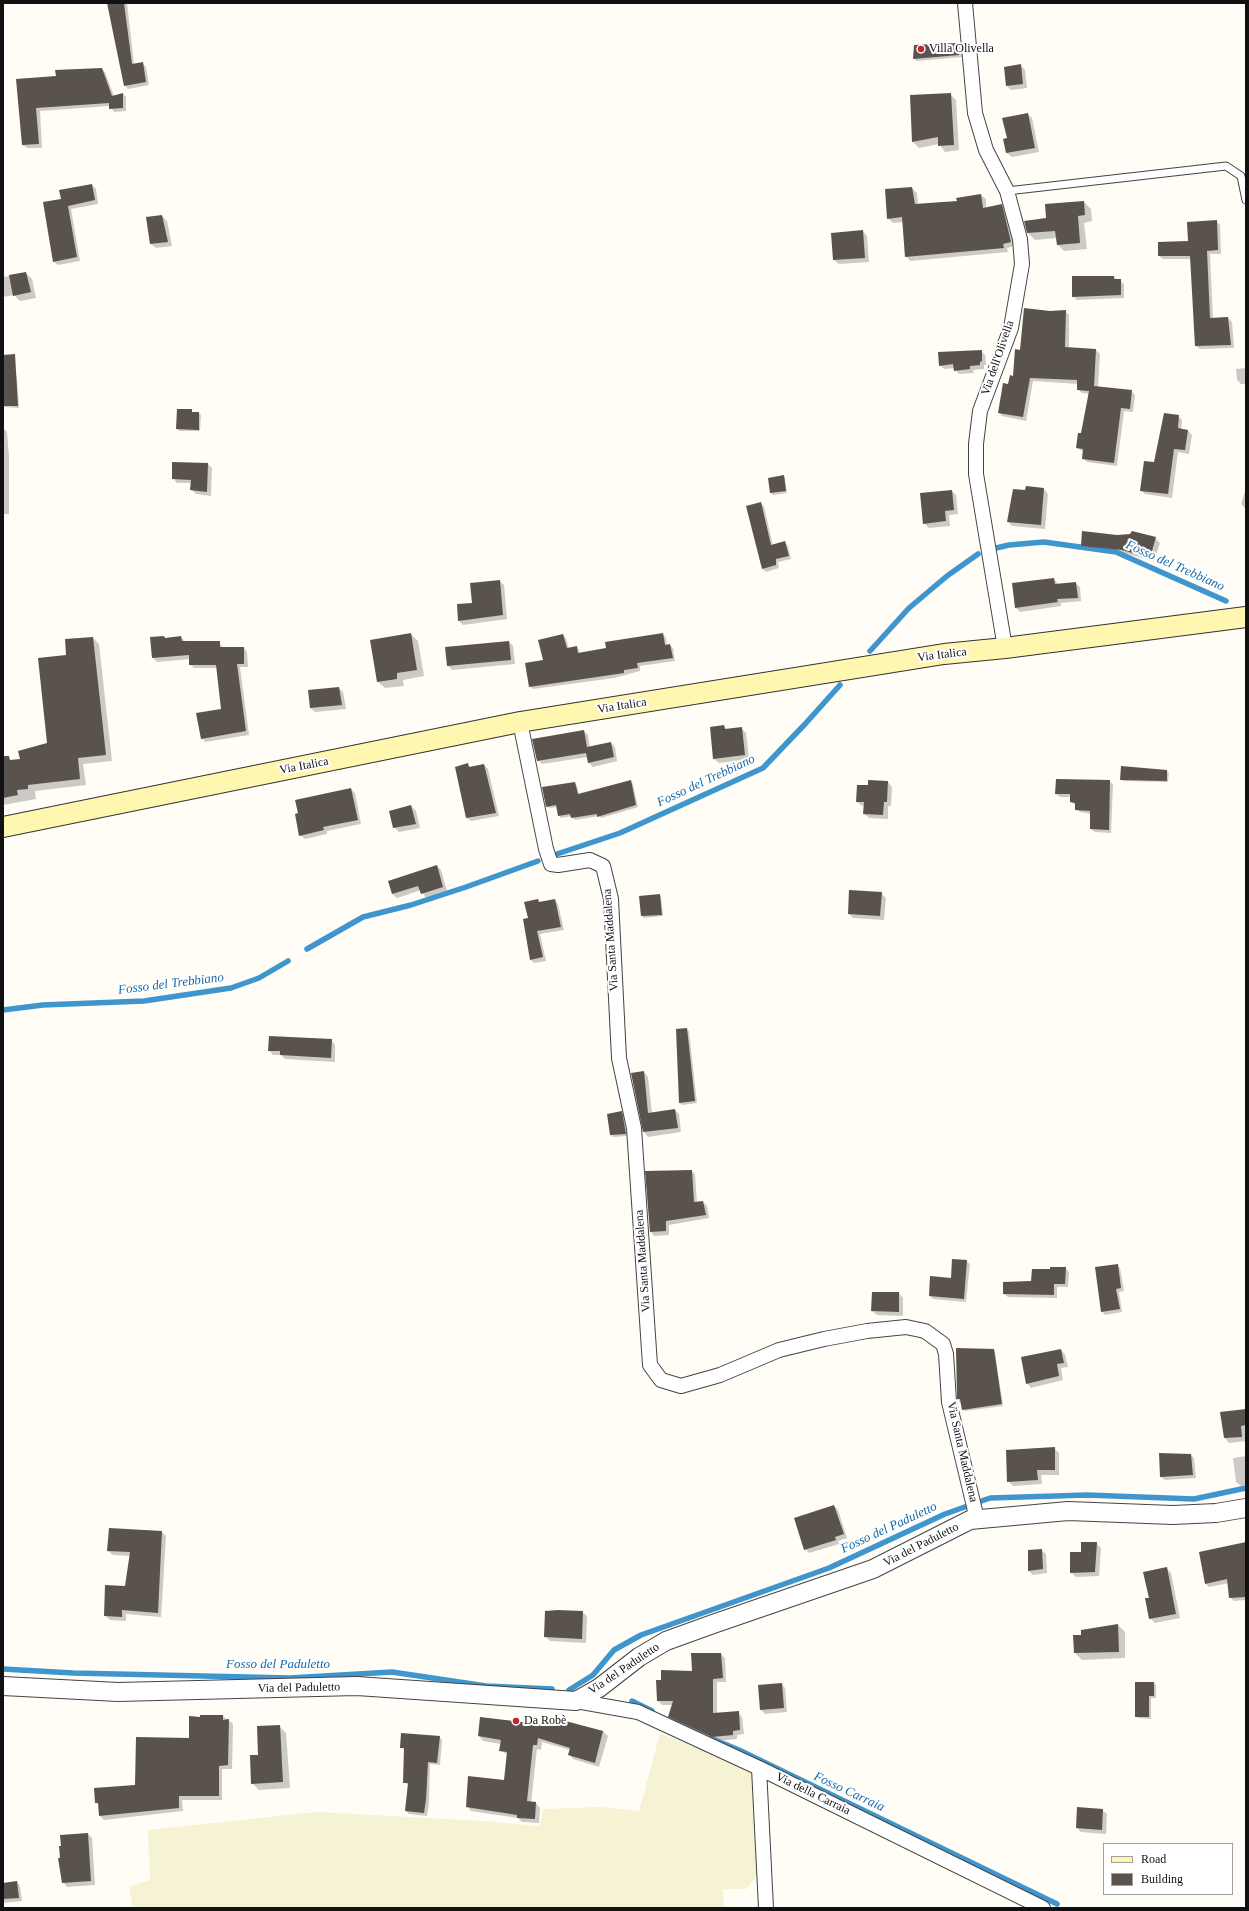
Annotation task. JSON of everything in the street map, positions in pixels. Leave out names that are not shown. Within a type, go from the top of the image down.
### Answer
[{"type":"main road","name":"Via Italica","points":[[3,827],[520,722],[944,654],[1004,648],[1246,617]]},
{"type":"street","name":"Via dell'Olivella","points":[[965,3],[975,113],[986,150],[1007,191],[1020,238],[1022,264],[1011,328],[980,412],[976,444],[976,474],[1004,648]]},
{"type":"street","name":"Via Santa Maddalena","points":[[520,722],[546,849],[551,864],[558,865],[590,860],[603,866],[611,898],[619,1058],[634,1128],[650,1365],[661,1380],[682,1386],[720,1375],[779,1350],[824,1339],[867,1331],[906,1327],[925,1331],[943,1344],[946,1354],[949,1402],[975,1508]]},
{"type":"street","name":"Via del Paduletto","points":[[3,1686],[118,1692],[357,1686],[576,1701],[599,1688],[639,1657],[666,1641],[873,1569],[970,1520],[975,1508],[1173,1515],[1216,1513],[1246,1508]]},
{"type":"street","name":"Via della Carraia","points":[[576,1701],[638,1712],[759,1768],[1043,1908]]},
{"type":"street","points":[[759,1768],[766,1908]]},
{"type":"lane","points":[[1007,191],[1226,166],[1241,176],[1246,200]]},
{"type":"shaded area","points":[[660,1733],[752,1771],[758,1875],[746,1889],[723,1889],[724,1908],[133,1908],[129,1887],[150,1880],[148,1830],[316,1812],[484,1821],[540,1826],[543,1809],[599,1807],[639,1811]]},
{"type":"building","points":[[107,3],[124,3],[132,64],[143,62],[146,82],[124,86]]},
{"type":"building","points":[[958,43],[959,55],[913,59],[914,45]]},
{"type":"building","points":[[1021,64],[1023,84],[1006,86],[1004,67]]},
{"type":"building","points":[[102,68],[112,96],[123,93],[123,108],[109,109],[109,103],[36,108],[39,144],[22,145],[16,79],[56,76],[55,70]]},
{"type":"building","points":[[951,93],[954,145],[938,146],[938,137],[912,142],[910,95]]},
{"type":"building","points":[[1028,113],[1035,148],[1006,153],[1003,139],[1007,138],[1002,118]]},
{"type":"building","points":[[92,184],[95,200],[68,206],[77,257],[53,262],[43,202],[61,199],[59,190]]},
{"type":"building","points":[[912,187],[915,204],[957,201],[956,198],[981,194],[983,208],[1002,204],[1011,242],[1003,244],[1004,248],[905,257],[902,217],[887,219],[885,189]]},
{"type":"building","points":[[1084,201],[1085,215],[1078,216],[1080,243],[1057,245],[1055,231],[1027,233],[1024,221],[1046,218],[1045,204]]},
{"type":"building","points":[[162,215],[168,242],[150,244],[146,217]]},
{"type":"building","points":[[1217,220],[1218,250],[1207,251],[1210,318],[1228,317],[1231,345],[1195,346],[1190,256],[1158,256],[1158,242],[1188,241],[1187,222]]},
{"type":"building","points":[[863,230],[865,258],[833,260],[831,233]]},
{"type":"building","points":[[26,272],[31,292],[13,296],[9,275]]},
{"type":"building","points":[[1072,276],[1114,276],[1114,279],[1121,279],[1121,295],[1072,297]]},
{"type":"building","points":[[1024,308],[1050,311],[1066,310],[1065,347],[1096,349],[1094,386],[1132,390],[1130,409],[1121,408],[1114,463],[1082,459],[1083,449],[1076,448],[1078,433],[1081,433],[1089,391],[1077,390],[1077,380],[1030,378],[1023,417],[998,413],[1003,383],[1008,384],[1010,375],[1013,376],[1015,349],[1020,350]]},
{"type":"building","points":[[982,350],[982,361],[980,362],[980,365],[970,366],[970,369],[954,371],[953,364],[939,366],[938,352]]},
{"type":"building","points":[[15,354],[18,406],[3,406],[3,355]]},
{"type":"building","points":[[177,409],[192,409],[192,412],[199,412],[199,430],[176,429]]},
{"type":"building","points":[[1164,413],[1179,415],[1178,428],[1188,430],[1185,450],[1174,449],[1168,494],[1140,491],[1144,461],[1154,462]]},
{"type":"building","points":[[172,462],[208,463],[207,492],[190,490],[191,480],[172,479]]},
{"type":"building","points":[[784,475],[786,491],[770,493],[768,478]]},
{"type":"building","points":[[1026,486],[1044,488],[1041,525],[1007,522],[1013,489],[1025,490]]},
{"type":"building","points":[[952,490],[954,510],[945,511],[946,521],[923,524],[920,493]]},
{"type":"building","points":[[761,502],[771,545],[785,541],[789,556],[776,559],[776,565],[762,569],[746,506]]},
{"type":"building","points":[[1082,531],[1117,535],[1130,534],[1132,531],[1156,537],[1150,558],[1122,550],[1081,546]]},
{"type":"building","points":[[1054,578],[1055,584],[1076,582],[1078,598],[1057,599],[1058,602],[1015,608],[1012,583]]},
{"type":"building","points":[[500,580],[503,615],[458,621],[457,604],[472,603],[470,583]]},
{"type":"building","points":[[411,633],[417,670],[397,673],[397,679],[377,682],[370,640]]},
{"type":"building","points":[[663,633],[665,645],[670,644],[673,658],[637,663],[638,668],[624,670],[624,673],[529,687],[525,663],[543,660],[538,640],[563,634],[567,648],[577,646],[578,653],[606,648],[605,642]]},
{"type":"building","points":[[164,636],[165,638],[181,636],[182,641],[220,641],[220,647],[244,647],[244,664],[237,664],[246,731],[201,739],[196,713],[221,709],[216,665],[189,665],[189,655],[152,658],[150,637]]},
{"type":"building","points":[[93,637],[106,755],[78,758],[80,779],[28,785],[28,789],[17,790],[18,795],[3,798],[3,756],[9,756],[10,760],[20,759],[18,751],[47,743],[38,658],[66,655],[65,639]]},
{"type":"building","points":[[509,641],[511,660],[447,666],[445,647]]},
{"type":"building","points":[[339,687],[342,705],[310,708],[308,690]]},
{"type":"building","points":[[724,725],[725,729],[742,727],[745,755],[713,759],[710,727]]},
{"type":"building","points":[[584,730],[587,747],[611,742],[614,757],[588,763],[586,753],[537,761],[532,739]]},
{"type":"building","points":[[468,763],[469,767],[484,764],[496,813],[466,818],[455,767]]},
{"type":"building","points":[[1121,766],[1167,770],[1167,781],[1120,780]]},
{"type":"building","points":[[1056,779],[1110,780],[1109,830],[1090,829],[1090,811],[1075,810],[1075,803],[1070,802],[1070,794],[1055,794]]},
{"type":"building","points":[[631,780],[636,805],[597,817],[597,814],[571,818],[570,814],[558,816],[556,805],[546,807],[542,787],[575,782],[578,794]]},
{"type":"building","points":[[868,780],[888,781],[887,802],[884,802],[883,815],[863,814],[864,802],[856,802],[857,785],[868,785]]},
{"type":"building","points":[[351,788],[358,820],[323,827],[324,830],[299,836],[295,814],[298,813],[295,800]]},
{"type":"building","points":[[411,805],[416,824],[393,828],[389,811]]},
{"type":"building","points":[[437,865],[443,887],[421,894],[418,886],[392,894],[388,881]]},
{"type":"building","points":[[849,890],[882,892],[880,916],[848,914]]},
{"type":"building","points":[[660,894],[662,915],[641,916],[639,896]]},
{"type":"building","points":[[538,899],[539,902],[555,899],[561,927],[537,931],[543,957],[530,960],[523,919],[528,918],[524,902]]},
{"type":"building","points":[[687,1028],[695,1101],[679,1103],[676,1029]]},
{"type":"building","points":[[269,1036],[332,1039],[331,1058],[280,1055],[280,1051],[268,1051]]},
{"type":"building","points":[[644,1071],[648,1113],[675,1109],[678,1128],[643,1132],[631,1073]]},
{"type":"building","points":[[622,1111],[626,1134],[610,1135],[607,1114]]},
{"type":"building","points":[[692,1170],[694,1202],[703,1201],[706,1215],[666,1221],[666,1231],[650,1232],[645,1171]]},
{"type":"building","points":[[952,1259],[967,1260],[964,1299],[929,1296],[930,1276],[951,1278]]},
{"type":"building","points":[[1118,1264],[1121,1288],[1116,1289],[1120,1309],[1101,1312],[1095,1267]]},
{"type":"building","points":[[1050,1267],[1066,1267],[1065,1284],[1054,1284],[1054,1295],[1003,1294],[1003,1282],[1031,1281],[1032,1269],[1050,1269]]},
{"type":"building","points":[[872,1292],[899,1292],[899,1312],[871,1311]]},
{"type":"building","points":[[956,1348],[994,1349],[1002,1404],[962,1410],[960,1399],[957,1399]]},
{"type":"building","points":[[1061,1349],[1064,1363],[1057,1364],[1059,1376],[1026,1384],[1021,1357]]},
{"type":"building","points":[[1246,1409],[1246,1425],[1241,1426],[1242,1437],[1224,1438],[1220,1412]]},
{"type":"building","points":[[1055,1447],[1055,1470],[1037,1470],[1038,1480],[1007,1482],[1006,1450]]},
{"type":"building","points":[[1159,1453],[1191,1454],[1193,1475],[1160,1477]]},
{"type":"building","points":[[834,1505],[844,1534],[835,1537],[836,1540],[804,1550],[794,1518]]},
{"type":"building","points":[[109,1528],[162,1531],[158,1613],[122,1610],[122,1617],[104,1616],[105,1585],[125,1586],[130,1552],[107,1551]]},
{"type":"building","points":[[1081,1542],[1097,1542],[1095,1572],[1070,1573],[1070,1552],[1081,1552]]},
{"type":"building","points":[[1246,1542],[1246,1597],[1229,1598],[1227,1579],[1205,1584],[1199,1552]]},
{"type":"building","points":[[1042,1549],[1043,1569],[1028,1571],[1028,1550]]},
{"type":"building","points":[[1167,1567],[1176,1614],[1149,1619],[1145,1598],[1149,1598],[1143,1572]]},
{"type":"building","points":[[545,1611],[583,1611],[582,1639],[544,1637]]},
{"type":"building","points":[[1118,1624],[1119,1652],[1074,1653],[1073,1635],[1081,1635],[1081,1630]]},
{"type":"building","points":[[691,1653],[721,1653],[723,1678],[713,1679],[713,1713],[739,1711],[740,1730],[733,1731],[733,1735],[712,1737],[668,1717],[673,1701],[657,1701],[656,1680],[661,1680],[661,1670],[692,1671]]},
{"type":"building","points":[[1135,1682],[1154,1682],[1154,1696],[1149,1696],[1149,1717],[1135,1717]]},
{"type":"building","points":[[782,1683],[784,1708],[760,1710],[758,1685]]},
{"type":"building","points":[[200,1715],[223,1715],[223,1720],[229,1719],[228,1765],[219,1766],[219,1796],[179,1796],[179,1808],[99,1816],[98,1803],[95,1803],[94,1788],[135,1785],[136,1737],[189,1738],[189,1716],[200,1717]]},
{"type":"building","points":[[480,1717],[556,1726],[558,1719],[603,1731],[595,1763],[568,1755],[570,1748],[538,1738],[537,1745],[533,1745],[527,1801],[536,1802],[535,1819],[517,1818],[517,1815],[466,1807],[468,1776],[504,1780],[507,1752],[499,1751],[501,1740],[478,1736]]},
{"type":"building","points":[[280,1725],[283,1782],[251,1784],[250,1755],[258,1755],[257,1726]]},
{"type":"building","points":[[401,1733],[440,1736],[437,1763],[428,1762],[424,1813],[405,1811],[408,1783],[403,1783],[404,1748],[400,1748]]},
{"type":"building","points":[[1077,1807],[1103,1809],[1102,1830],[1076,1828]]},
{"type":"building","points":[[88,1833],[91,1881],[62,1883],[58,1858],[60,1858],[60,1835]]},
{"type":"building","points":[[17,1881],[19,1898],[3,1899],[3,1883]]},
{"type":"waterway","name":"Fosso del Trebbiano","points":[[996,548],[1009,545],[1044,542],[1116,552],[1226,601]]},
{"type":"waterway","name":"Fosso del Trebbiano","points":[[870,651],[909,608],[947,576],[978,554]]},
{"type":"waterway","name":"Fosso del Trebbiano","points":[[554,855],[620,833],[763,768],[840,685]]},
{"type":"waterway","name":"Fosso del Trebbiano","points":[[307,949],[363,917],[411,905],[538,861]]},
{"type":"waterway","name":"Fosso del Trebbiano","points":[[3,1010],[43,1005],[144,1001],[231,988],[259,978],[288,961]]},
{"type":"waterway","name":"Fosso del Paduletto","points":[[569,1690],[593,1675],[614,1650],[641,1635],[829,1568],[945,1514],[990,1498],[1087,1495],[1194,1499],[1246,1488]]},
{"type":"waterway","name":"Fosso del Paduletto","points":[[3,1669],[73,1673],[290,1678],[392,1672],[486,1686],[552,1689]]},
{"type":"waterway","name":"Fosso Carraia","points":[[632,1701],[652,1711]]},
{"type":"waterway","name":"Fosso Carraia","points":[[710,1738],[739,1750],[1057,1904]]},
{"type":"place","name":"Villa Olivella","points":[[921,49]]},
{"type":"place","name":"Da Robè","points":[[516,1721]]}]
